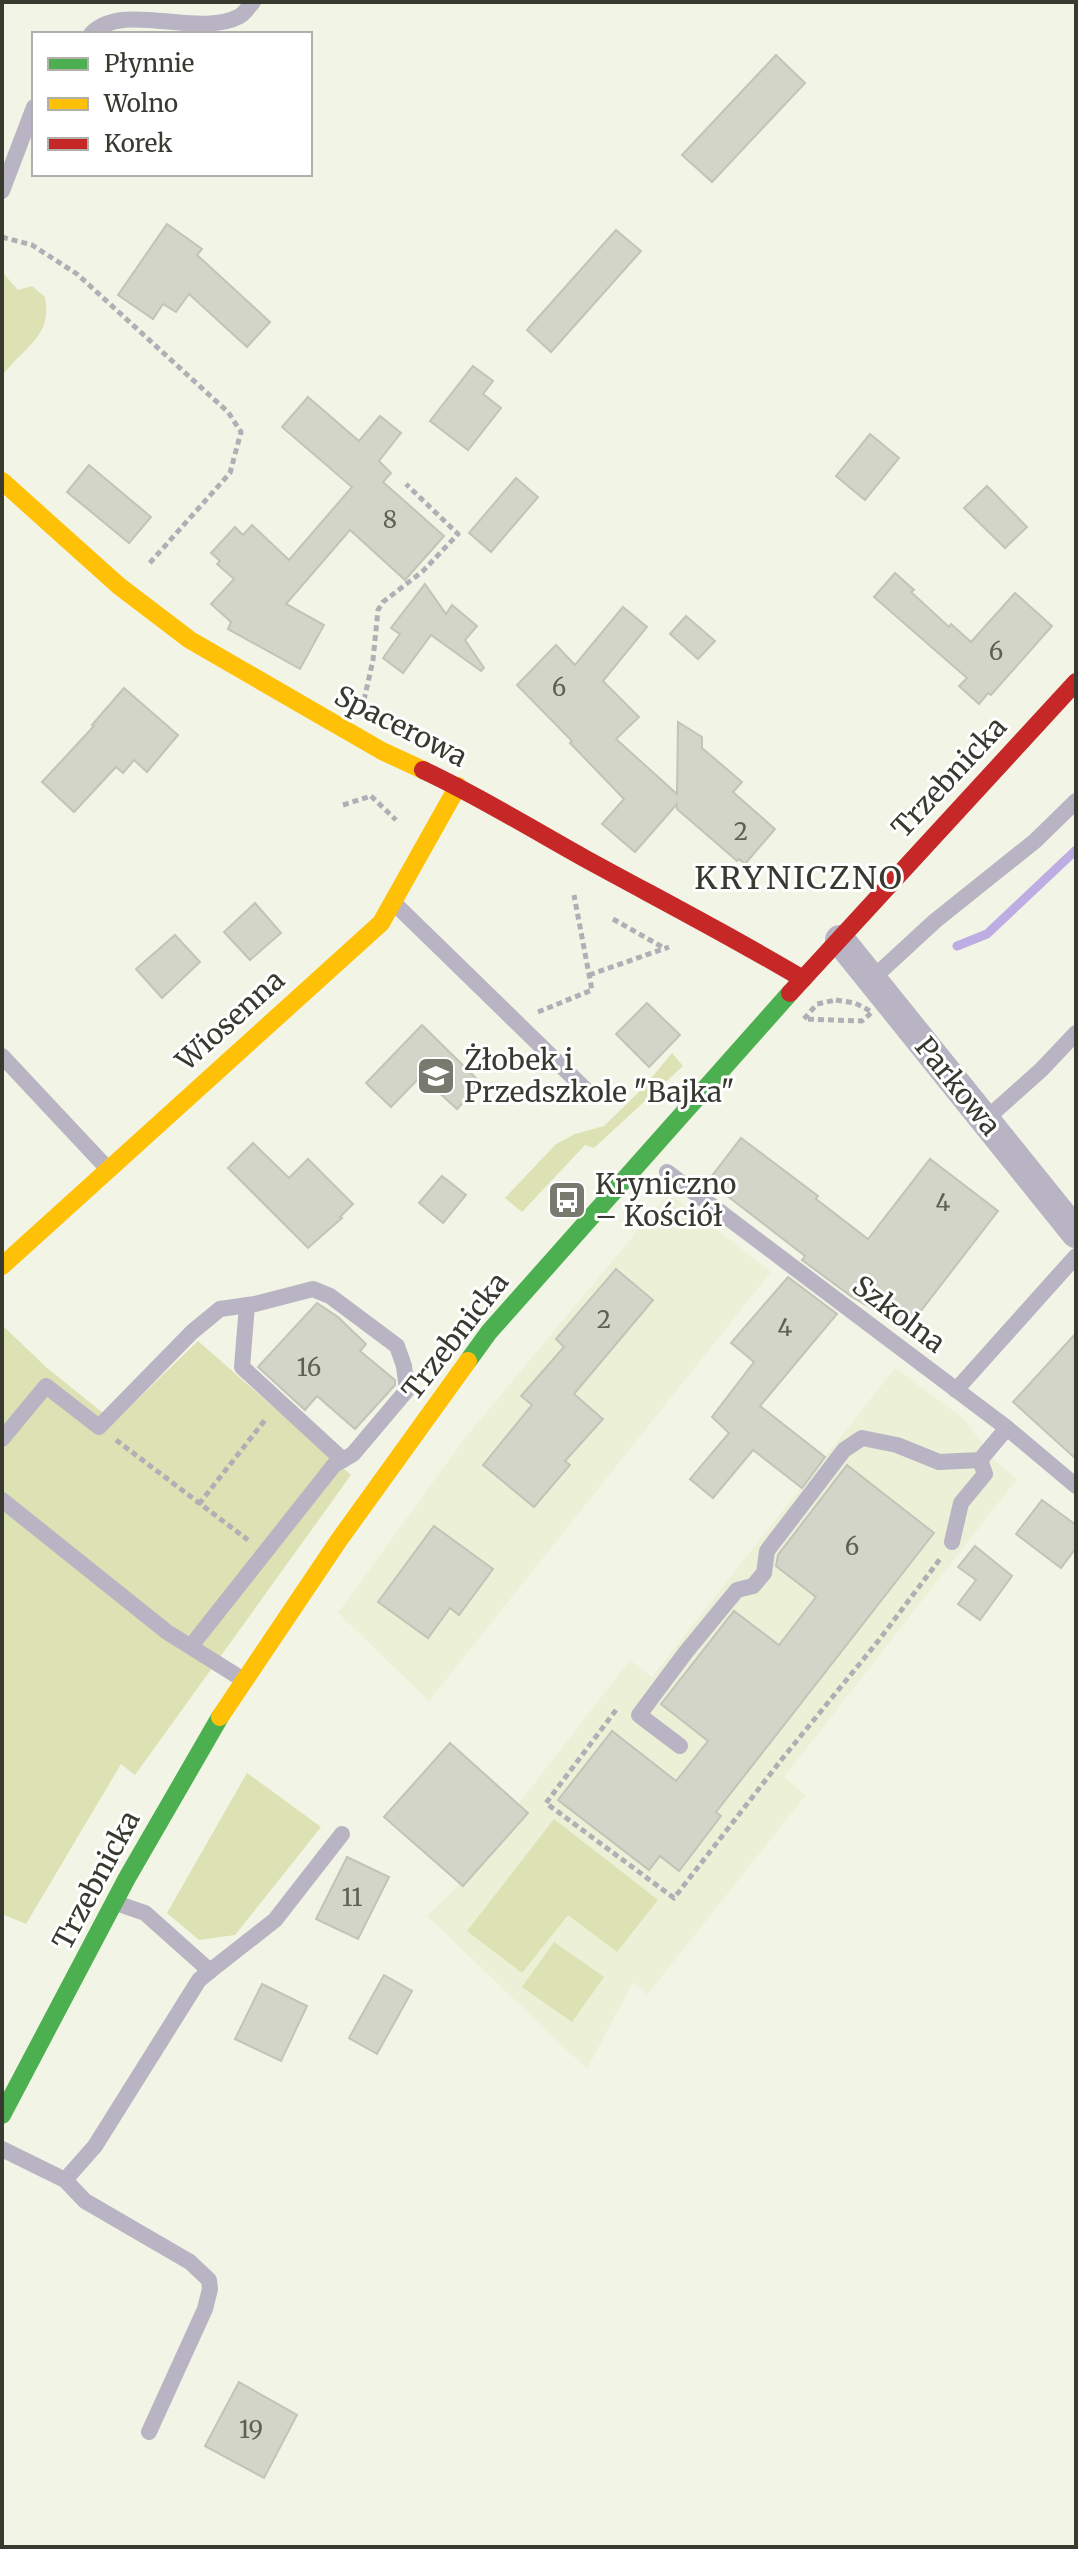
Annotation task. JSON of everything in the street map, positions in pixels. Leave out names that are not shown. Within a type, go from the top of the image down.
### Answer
[{"type":"main road","name":"Spacerowa","points":[[2,481],[125,590],[190,640],[382,751],[458,786],[733,937],[803,979]]},
{"type":"main road","name":"Trzebnicka","points":[[2,2115],[114,1902],[173,1796],[244,1680],[339,1540],[489,1332],[643,1155],[1076,682]]},
{"type":"main road","name":"Wiosenna","points":[[2,1266],[381,923],[458,786]]},
{"type":"street","name":"Parkowa","points":[[840,940],[1076,1233]]},
{"type":"lane","points":[[93,32],[99,25],[124,20],[215,24],[242,15],[253,2]]},
{"type":"lane","points":[[2,191],[32,112]]},
{"type":"lane","points":[[872,979],[935,921],[1035,841],[1076,801]]},
{"type":"lane","points":[[392,902],[586,1090]]},
{"type":"lane","points":[[985,1120],[1041,1070],[1076,1033]]},
{"type":"lane","points":[[2,1056],[108,1170]]},
{"type":"lane","name":"Szkolna","points":[[667,1172],[956,1390],[1076,1256]]},
{"type":"lane","points":[[2,1439],[46,1386],[99,1427],[192,1332],[220,1309],[313,1289],[330,1296],[397,1346],[407,1390],[353,1454],[334,1465],[191,1646]]},
{"type":"lane","points":[[247,1305],[242,1367],[343,1460]]},
{"type":"lane","points":[[956,1390],[1076,1486]]},
{"type":"lane","points":[[680,1746],[639,1715],[737,1590],[753,1586],[764,1573],[767,1551],[844,1450],[862,1438],[897,1445],[939,1462],[980,1460],[1007,1428]]},
{"type":"lane","points":[[952,1542],[961,1503],[985,1474],[980,1460]]},
{"type":"lane","points":[[2,1500],[167,1632],[244,1680]]},
{"type":"lane","points":[[65,2180],[95,2146],[199,1980],[275,1920],[342,1834]]},
{"type":"lane","points":[[114,1902],[145,1913],[210,1971]]},
{"type":"lane","points":[[2,2149],[65,2180],[85,2201],[190,2262],[209,2280],[205,2309],[149,2432]]},
{"type":"path","points":[[2,237],[32,245],[77,274],[228,412],[241,432],[230,473],[125,590]]},
{"type":"path","points":[[355,736],[373,660],[378,610],[383,602],[423,571],[458,534],[406,484]]},
{"type":"path","points":[[343,805],[371,796],[401,825]]},
{"type":"path","points":[[537,1012],[592,990],[572,884]]},
{"type":"path","points":[[574,897],[587,904]]},
{"type":"path","points":[[600,912],[664,948]]},
{"type":"path","points":[[589,975],[678,943]]},
{"type":"path","points":[[836,1000],[855,1003],[872,1012],[862,1021],[804,1019],[817,1004],[836,1000]]},
{"type":"path","points":[[199,1504],[279,1402]]},
{"type":"path","points":[[99,1427],[265,1553]]},
{"type":"path","points":[[639,1715],[623,1701],[546,1803],[674,1898],[879,1640],[952,1542]]},
{"type":"shaded area","points":[[669,1193],[771,1272],[429,1701],[338,1613],[465,1438]]},
{"type":"shaded area","points":[[895,1368],[964,1419],[996,1462],[1017,1479],[784,1777],[806,1795],[647,1995],[633,1982],[587,2069],[427,1916],[478,1866],[492,1838],[630,1660],[652,1677]]},
{"type":"green space","points":[[2,272],[18,290],[32,286],[45,297],[46,311],[41,332],[2,376]]},
{"type":"green space","points":[[672,1053],[683,1066],[594,1148],[585,1145],[522,1212],[505,1198],[556,1144],[575,1134],[604,1126],[642,1089]]},
{"type":"green space","points":[[2,1325],[46,1367],[114,1422],[198,1341],[351,1475],[135,1775],[121,1764],[26,1924],[2,1914]]},
{"type":"green space","points":[[247,1773],[321,1827],[235,1935],[199,1940],[167,1913]]},
{"type":"green space","points":[[554,1819],[658,1900],[617,1952],[568,1915],[522,1973],[467,1931]]},
{"type":"green space","points":[[554,1942],[604,1977],[572,2022],[522,1987]]},
{"type":"building","points":[[776,55],[805,83],[712,182],[682,155]]},
{"type":"building","points":[[167,224],[202,249],[197,255],[270,322],[247,347],[189,294],[176,312],[163,304],[153,319],[118,295]]},
{"type":"building","points":[[616,230],[641,251],[551,352],[527,330]]},
{"type":"building","points":[[473,366],[493,381],[483,394],[501,408],[468,450],[430,421]]},
{"type":"building","points":[[308,397],[359,441],[380,416],[401,433],[379,461],[391,473],[383,482],[444,536],[405,580],[350,530],[286,604],[324,625],[300,669],[228,629],[231,622],[211,604],[234,579],[217,564],[220,561],[211,553],[235,527],[243,535],[252,525],[289,560],[352,487],[282,427]]},
{"type":"building","points":[[870,434],[899,458],[865,500],[836,476]]},
{"type":"building","points":[[89,465],[151,517],[129,543],[67,492]]},
{"type":"building","points":[[516,478],[538,497],[491,552],[469,533]]},
{"type":"building","points":[[987,486],[1027,527],[1005,548],[964,508]]},
{"type":"building","points":[[895,573],[949,627],[951,624],[971,642],[1015,593],[1052,626],[991,695],[988,693],[979,704],[959,686],[967,678],[874,597]]},
{"type":"building","points":[[425,584],[446,614],[452,605],[477,626],[465,640],[484,668],[481,671],[431,635],[403,673],[383,658],[400,634],[391,628]]},
{"type":"building","points":[[623,607],[647,627],[603,681],[639,717],[616,739],[677,794],[678,722],[702,737],[702,748],[742,782],[733,792],[775,829],[745,864],[739,859],[737,861],[677,809],[677,804],[635,852],[602,824],[624,799],[517,685],[556,645],[575,665]]},
{"type":"building","points":[[686,616],[715,641],[698,659],[670,634]]},
{"type":"building","points":[[124,688],[178,735],[147,772],[134,760],[123,773],[116,767],[74,812],[42,782]]},
{"type":"building","points":[[255,903],[281,933],[250,960],[224,932]]},
{"type":"building","points":[[175,935],[200,962],[162,998],[136,969]]},
{"type":"building","points":[[647,1003],[680,1035],[649,1067],[616,1034]]},
{"type":"building","points":[[422,1025],[481,1083],[457,1109],[421,1076],[391,1107],[366,1083]]},
{"type":"building","points":[[741,1138],[818,1196],[816,1199],[868,1239],[930,1159],[998,1211],[907,1329],[852,1297],[802,1260],[805,1256],[708,1181]]},
{"type":"building","points":[[253,1143],[289,1178],[308,1159],[353,1204],[308,1248],[228,1168]]},
{"type":"building","points":[[442,1176],[466,1195],[443,1223],[419,1203]]},
{"type":"building","points":[[616,1269],[653,1300],[574,1394],[603,1419],[565,1461],[570,1465],[534,1507],[483,1465],[532,1405],[521,1396],[564,1347],[556,1339]]},
{"type":"building","points":[[788,1277],[837,1314],[760,1406],[825,1457],[802,1488],[753,1450],[713,1498],[690,1479],[729,1433],[712,1417],[754,1362],[731,1343]]},
{"type":"building","points":[[317,1303],[338,1317],[366,1344],[360,1351],[395,1380],[395,1385],[355,1429],[317,1396],[305,1410],[258,1367]]},
{"type":"building","points":[[1076,1333],[1076,1459],[1013,1402]]},
{"type":"building","points":[[847,1465],[934,1533],[716,1812],[721,1816],[679,1871],[660,1856],[649,1870],[558,1800],[612,1731],[676,1781],[708,1741],[661,1704],[734,1611],[779,1645],[816,1597],[776,1566],[778,1555]]},
{"type":"building","points":[[1042,1500],[1076,1525],[1076,1548],[1061,1568],[1016,1534]]},
{"type":"building","points":[[434,1526],[493,1569],[459,1615],[450,1608],[428,1638],[378,1602]]},
{"type":"building","points":[[975,1546],[1012,1576],[980,1620],[958,1604],[976,1580],[958,1567]]},
{"type":"building","points":[[450,1743],[528,1813],[463,1886],[384,1817]]},
{"type":"building","points":[[347,1857],[389,1877],[358,1939],[316,1919]]},
{"type":"building","points":[[384,1975],[412,1991],[377,2054],[349,2038]]},
{"type":"building","points":[[262,1984],[307,2006],[281,2061],[235,2039]]},
{"type":"building","points":[[239,2382],[297,2415],[264,2478],[205,2446]]},
{"type":"waterway","points":[[957,946],[987,934],[1076,850]]},
{"type":"traffic: fast","points":[[468,1361],[489,1332],[790,993]]},
{"type":"traffic: fast","points":[[2,2115],[127,1878],[220,1717]]},
{"type":"traffic: slow","points":[[2,481],[119,586],[190,640],[382,751],[423,770]]},
{"type":"traffic: slow","points":[[2,1266],[381,923],[458,786]]},
{"type":"traffic: slow","points":[[220,1717],[339,1540],[468,1361]]},
{"type":"traffic: jam","points":[[790,993],[1076,682]]},
{"type":"traffic: jam","points":[[423,770],[803,979]]},
{"type":"place","name":"Żłobek i Przedszkole \"Bajka\"","points":[[436,1076]]},
{"type":"place","name":"Kryniczno – Kościół","points":[[567,1200]]},
{"type":"district","name":"KRYNICZNO","points":[[799,878]]}]
